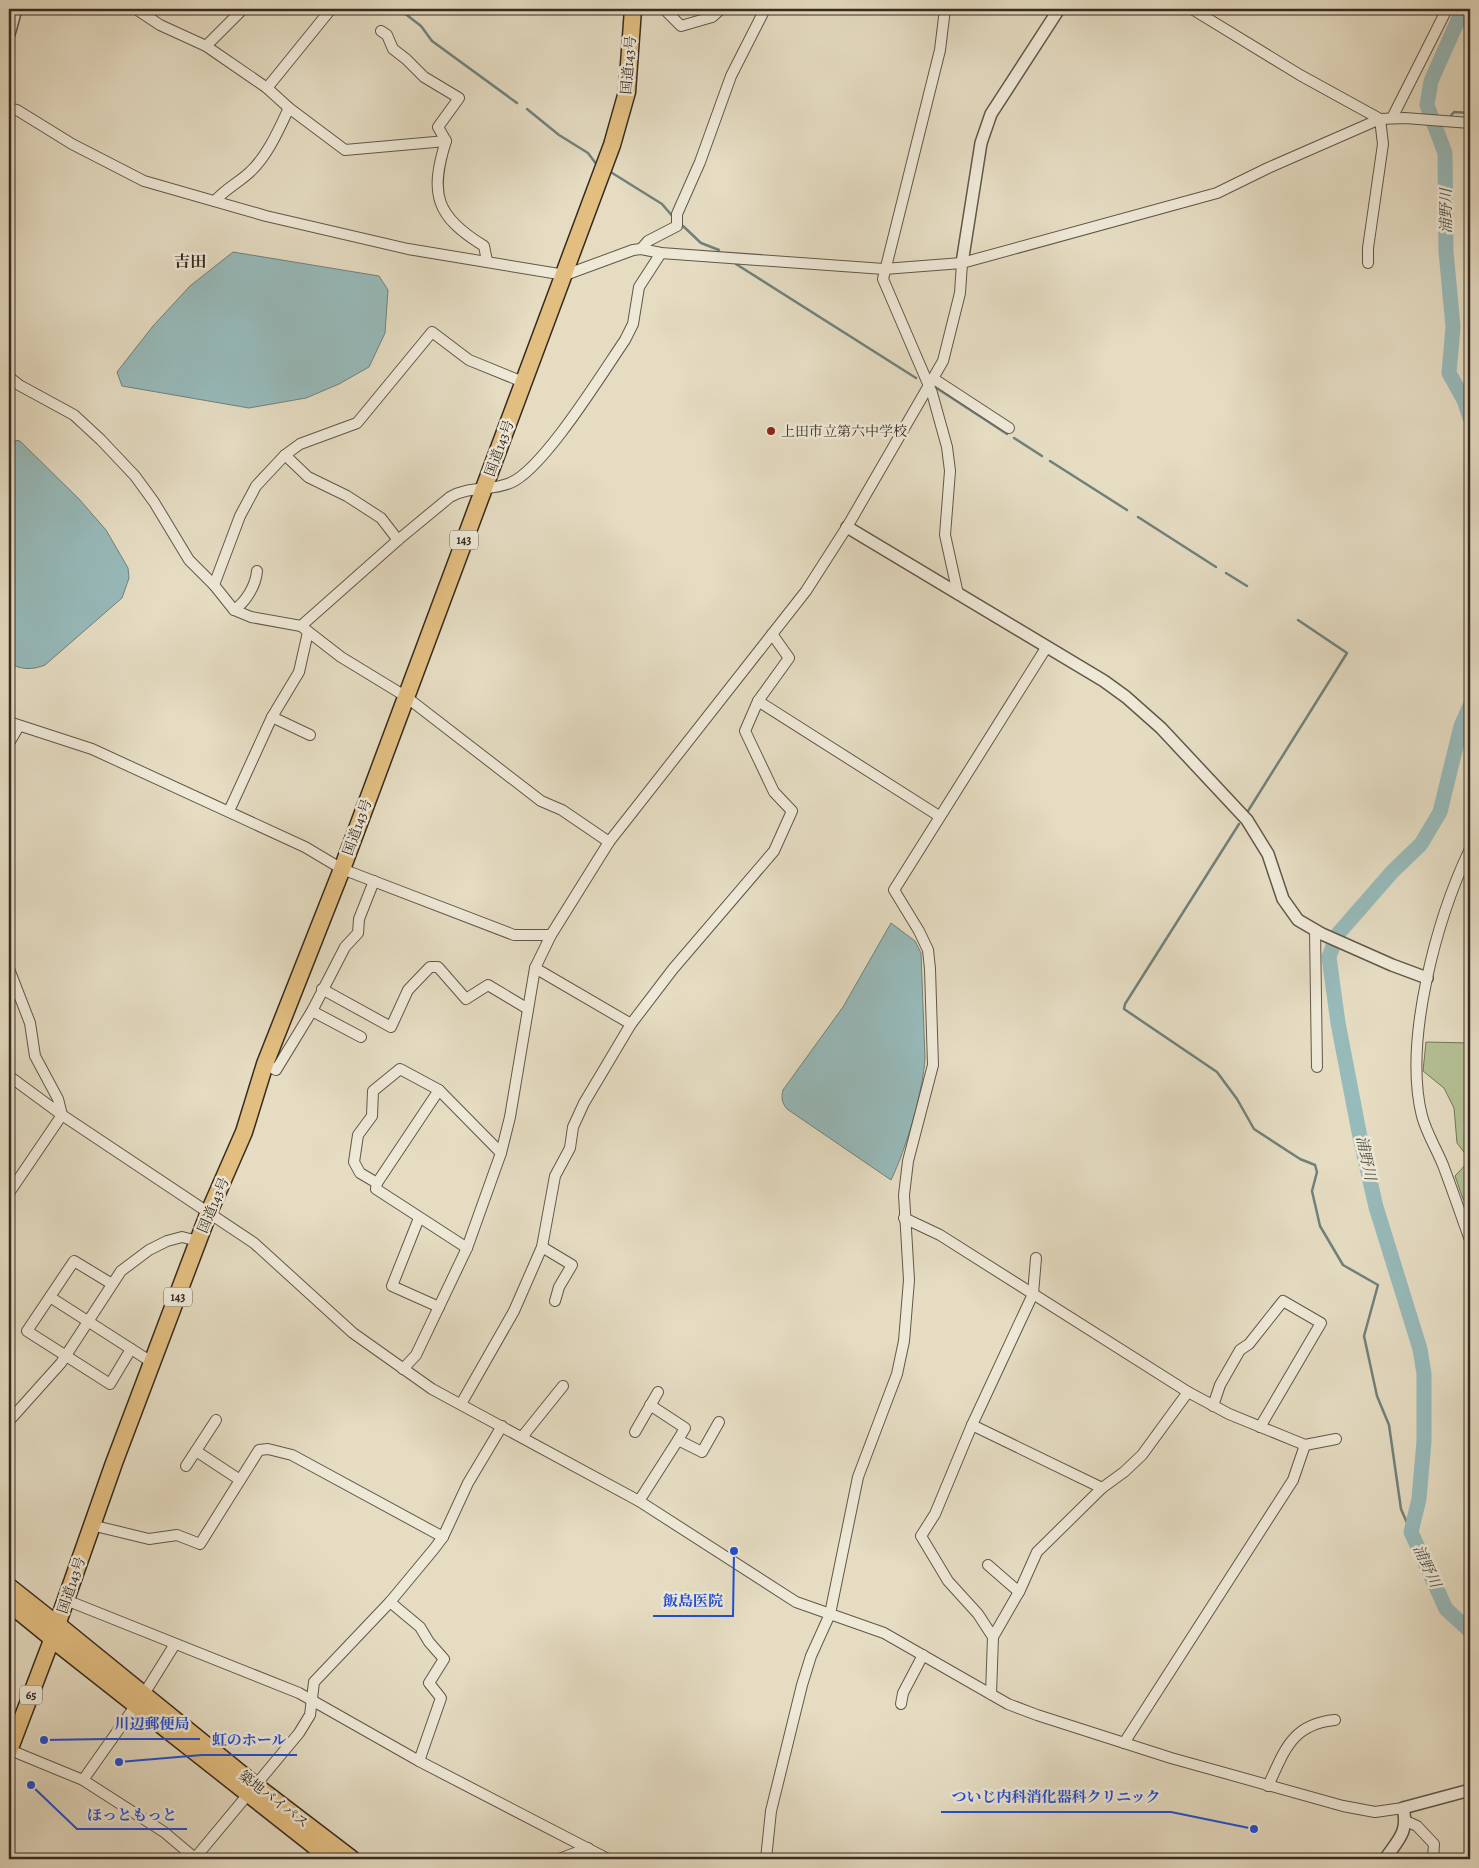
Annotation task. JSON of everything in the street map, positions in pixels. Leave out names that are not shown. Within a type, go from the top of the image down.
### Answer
[{"type":"highway","name":"国道143号","points":[[55,1631],[91,1525],[209,1212],[244,1132],[265,1064],[342,869],[405,696],[565,275],[622,113],[627,92],[633,9]]},
{"type":"highway","name":"築地バイパス","points":[[55,1631],[251,1790],[331,1859]]},
{"type":"highway","name":"築地バイパス","points":[[251,1790],[352,1859]]},
{"type":"main road","points":[[9,1586],[55,1631]]},
{"type":"main road","points":[[9,1604],[55,1631]]},
{"type":"main road","name":"65","points":[[9,1751],[55,1631]]},
{"type":"street","points":[[9,34],[16,9]]},
{"type":"street","points":[[136,9],[160,25],[206,46],[267,88],[289,108],[345,150],[446,141]]},
{"type":"street","points":[[206,46],[243,9]]},
{"type":"street","points":[[267,88],[331,9]]},
{"type":"street","points":[[664,9],[681,26],[712,17],[721,9]]},
{"type":"street","points":[[641,249],[648,241],[677,226],[677,214],[700,162],[731,76],[765,9]]},
{"type":"street","points":[[945,9],[938,60],[883,279],[932,383],[949,459],[945,535],[958,594]]},
{"type":"street","points":[[403,1369],[416,1355],[467,1248],[501,1153],[510,1117],[535,968],[551,935],[609,842],[806,591],[944,361],[960,293],[962,263],[981,143],[991,114],[1058,9]]},
{"type":"street","points":[[1192,9],[1300,75],[1380,119]]},
{"type":"street","points":[[1392,118],[1447,9]]},
{"type":"street","points":[[381,31],[387,35],[393,49],[424,77],[459,98],[438,127],[446,141],[438,166],[439,199],[452,223],[484,246],[487,261]]},
{"type":"street","points":[[9,108],[17,110],[72,144],[144,181],[266,216],[408,249],[487,261],[525,270],[565,275],[626,252],[641,249],[661,253],[884,269],[962,263],[1217,193],[1268,168],[1380,119],[1405,118],[1466,123]]},
{"type":"street","points":[[215,201],[222,192],[252,171],[271,142],[289,108]]},
{"type":"street","points":[[1368,263],[1368,248],[1383,144],[1380,119]]},
{"type":"street","points":[[229,810],[272,717],[299,672],[305,629],[398,540],[450,497],[460,491],[509,484],[521,477],[562,431],[625,340],[633,324],[639,288],[661,253]]},
{"type":"street","points":[[214,585],[240,516],[256,486],[285,455],[300,444],[357,423],[432,332],[469,360],[523,382]]},
{"type":"street","points":[[9,377],[19,385],[74,415],[101,440],[135,476],[154,502],[189,560],[214,585],[234,610],[251,617],[305,629],[341,658],[405,696],[540,801],[562,810],[609,842]]},
{"type":"street","points":[[932,383],[1009,428]]},
{"type":"street","points":[[285,455],[308,477],[347,496],[381,518],[398,540]]},
{"type":"street","points":[[846,527],[1104,681],[1126,697],[1161,728],[1254,830],[1268,854],[1278,890],[1286,905],[1298,920],[1318,932],[1392,965],[1427,978]]},
{"type":"street","points":[[234,610],[251,590],[256,581],[257,571]]},
{"type":"street","points":[[461,1404],[514,1311],[542,1247],[555,1176],[570,1148],[573,1127],[584,1103],[632,1024],[673,969],[774,851],[792,811],[774,792],[745,731],[758,701],[789,658],[786,651],[772,634]]},
{"type":"street","points":[[766,1859],[771,1811],[802,1685],[811,1656],[830,1614],[858,1477],[897,1374],[904,1341],[909,1280],[904,1195],[908,1162],[933,1065],[928,950],[920,931],[894,890],[1046,648]]},
{"type":"street","points":[[758,701],[939,816]]},
{"type":"street","points":[[272,717],[310,735]]},
{"type":"street","points":[[9,743],[14,724],[92,749],[229,810],[306,847],[342,869],[514,935],[551,935]]},
{"type":"street","points":[[1470,849],[1449,902],[1427,978],[1416,1083],[1422,1117],[1442,1164],[1470,1240]]},
{"type":"street","points":[[265,1064],[276,1070],[312,1011],[345,947],[358,933],[359,919],[374,881]]},
{"type":"street","points":[[1317,1068],[1318,932]]},
{"type":"street","points":[[322,989],[391,1028],[408,990],[430,967],[438,967],[466,999],[488,985],[528,1009]]},
{"type":"street","points":[[535,968],[632,1024]]},
{"type":"street","points":[[9,969],[30,1023],[35,1056],[58,1099],[62,1115],[9,1193]]},
{"type":"street","points":[[312,1011],[361,1037]]},
{"type":"street","points":[[378,1183],[360,1173],[354,1162],[358,1135],[372,1116],[373,1091],[400,1069],[439,1090],[501,1153]]},
{"type":"street","points":[[9,1076],[62,1115],[254,1243],[353,1333],[432,1389],[639,1501],[796,1602],[884,1633],[1020,1710],[1268,1786],[1366,1811],[1403,1808],[1470,1790]]},
{"type":"street","points":[[439,1090],[378,1183],[376,1189],[467,1248]]},
{"type":"street","points":[[419,1218],[392,1286],[439,1307]]},
{"type":"street","points":[[904,1218],[940,1235],[1188,1392],[1214,1406],[1305,1445],[1336,1440]]},
{"type":"street","points":[[9,1421],[65,1356],[120,1271],[149,1250],[182,1237],[198,1241]]},
{"type":"street","points":[[542,1247],[572,1265],[559,1287],[555,1301]]},
{"type":"street","points":[[993,1637],[978,1614],[948,1581],[921,1536],[935,1514],[972,1425],[1033,1294],[1036,1258]]},
{"type":"street","points":[[112,1284],[74,1261],[27,1331],[110,1384],[131,1349]]},
{"type":"street","points":[[50,1297],[153,1363]]},
{"type":"street","points":[[1214,1406],[1220,1385],[1240,1350],[1249,1344],[1283,1301],[1322,1323],[1260,1427]]},
{"type":"street","points":[[522,1437],[563,1386]]},
{"type":"street","points":[[636,1432],[658,1392]]},
{"type":"street","points":[[992,1694],[993,1637],[1019,1592],[1037,1552],[1102,1488],[1124,1472],[1142,1455],[1188,1392]]},
{"type":"street","points":[[639,1501],[685,1428],[650,1405]]},
{"type":"street","points":[[186,1466],[216,1420]]},
{"type":"street","points":[[678,1440],[702,1452],[719,1422]]},
{"type":"street","points":[[972,1425],[1102,1488]]},
{"type":"street","points":[[9,1751],[83,1780],[164,1832],[196,1859],[299,1733],[310,1715],[314,1701],[314,1682],[390,1602],[443,1537],[468,1483],[502,1426]]},
{"type":"street","points":[[1124,1743],[1293,1480],[1305,1445]]},
{"type":"street","points":[[91,1525],[150,1539],[177,1535],[200,1544],[259,1450],[268,1448],[292,1455],[443,1537]]},
{"type":"street","points":[[196,1451],[240,1480]]},
{"type":"street","points":[[988,1565],[1019,1592]]},
{"type":"street","points":[[66,1600],[299,1693],[419,1761],[608,1859]]},
{"type":"street","points":[[390,1602],[420,1627],[429,1642],[444,1659],[429,1684],[441,1698],[419,1761]]},
{"type":"street","points":[[83,1780],[140,1699],[175,1644]]},
{"type":"street","points":[[900,1704],[903,1692],[923,1655]]},
{"type":"street","points":[[1268,1786],[1284,1748],[1303,1730],[1335,1720]]},
{"type":"street","points":[[1385,1859],[1404,1832],[1406,1821],[1403,1808]]},
{"type":"street","points":[[1406,1821],[1417,1826],[1434,1844],[1433,1859]]},
{"type":"street","points":[[559,1859],[588,1848]]},
{"type":"green space","points":[[1426,1042],[1470,1043],[1470,1160],[1457,1143],[1454,1108],[1444,1088],[1423,1071]]},
{"type":"green space","points":[[1470,1160],[1470,1208],[1463,1199],[1455,1176]]},
{"type":"water","points":[[233,252],[379,276],[388,290],[385,333],[369,367],[339,384],[306,398],[249,408],[122,386],[117,372],[153,326],[190,286]]},
{"type":"water","points":[[9,441],[20,441],[79,499],[106,530],[128,568],[129,578],[122,598],[45,665],[36,668],[22,668],[9,663]]},
{"type":"water","points":[[891,923],[915,941],[921,953],[925,1058],[924,1072],[913,1120],[891,1180],[787,1109],[782,1098],[783,1090],[843,1007]]},
{"type":"waterway","points":[[399,9],[421,26],[432,41],[517,103]]},
{"type":"waterway","name":"浦野川","points":[[1463,9],[1431,81],[1427,105],[1445,153],[1446,251],[1453,327],[1449,373],[1464,400],[1470,418]]},
{"type":"waterway","points":[[527,109],[559,135],[588,153],[597,165]]},
{"type":"waterway","points":[[1449,118],[1454,112],[1470,113]]},
{"type":"waterway","points":[[1436,130],[1444,124]]},
{"type":"waterway","points":[[609,171],[662,204],[674,218]]},
{"type":"waterway","points":[[683,226],[701,243],[719,250]]},
{"type":"waterway","points":[[736,264],[916,378]]},
{"type":"waterway","points":[[935,387],[1007,434]]},
{"type":"waterway","points":[[1014,438],[1042,456]]},
{"type":"waterway","points":[[1050,461],[1127,510]]},
{"type":"waterway","points":[[1138,517],[1216,567]]},
{"type":"waterway","points":[[1226,573],[1247,586]]},
{"type":"waterway","points":[[1248,811],[1347,653],[1298,620]]},
{"type":"waterway","name":"浦野川","points":[[1470,706],[1461,726],[1440,812],[1421,844],[1392,872],[1337,935],[1329,957],[1338,1023],[1360,1137],[1376,1207],[1420,1349],[1424,1374],[1424,1441],[1419,1499],[1411,1532],[1446,1609],[1470,1631]]},
{"type":"waterway","points":[[1239,824],[1125,1004],[1124,1009],[1217,1072],[1237,1099],[1254,1129],[1300,1159],[1315,1165],[1317,1172],[1312,1191],[1320,1226],[1343,1265],[1378,1285],[1364,1336],[1377,1396],[1389,1425],[1401,1509],[1411,1532]]},
{"type":"place","name":"上田市立第六中学校","points":[[771,431]]},
{"type":"place","name":"飯島医院","points":[[734,1551]]},
{"type":"place","name":"川辺郵便局","points":[[44,1740]]},
{"type":"place","name":"虹のホール","points":[[119,1762]]},
{"type":"place","name":"ほっともっと","points":[[31,1785]]},
{"type":"place","name":"ついじ内科消化器科クリニック","points":[[1254,1829]]},
{"type":"district","name":"吉田","points":[[190,261]]}]
